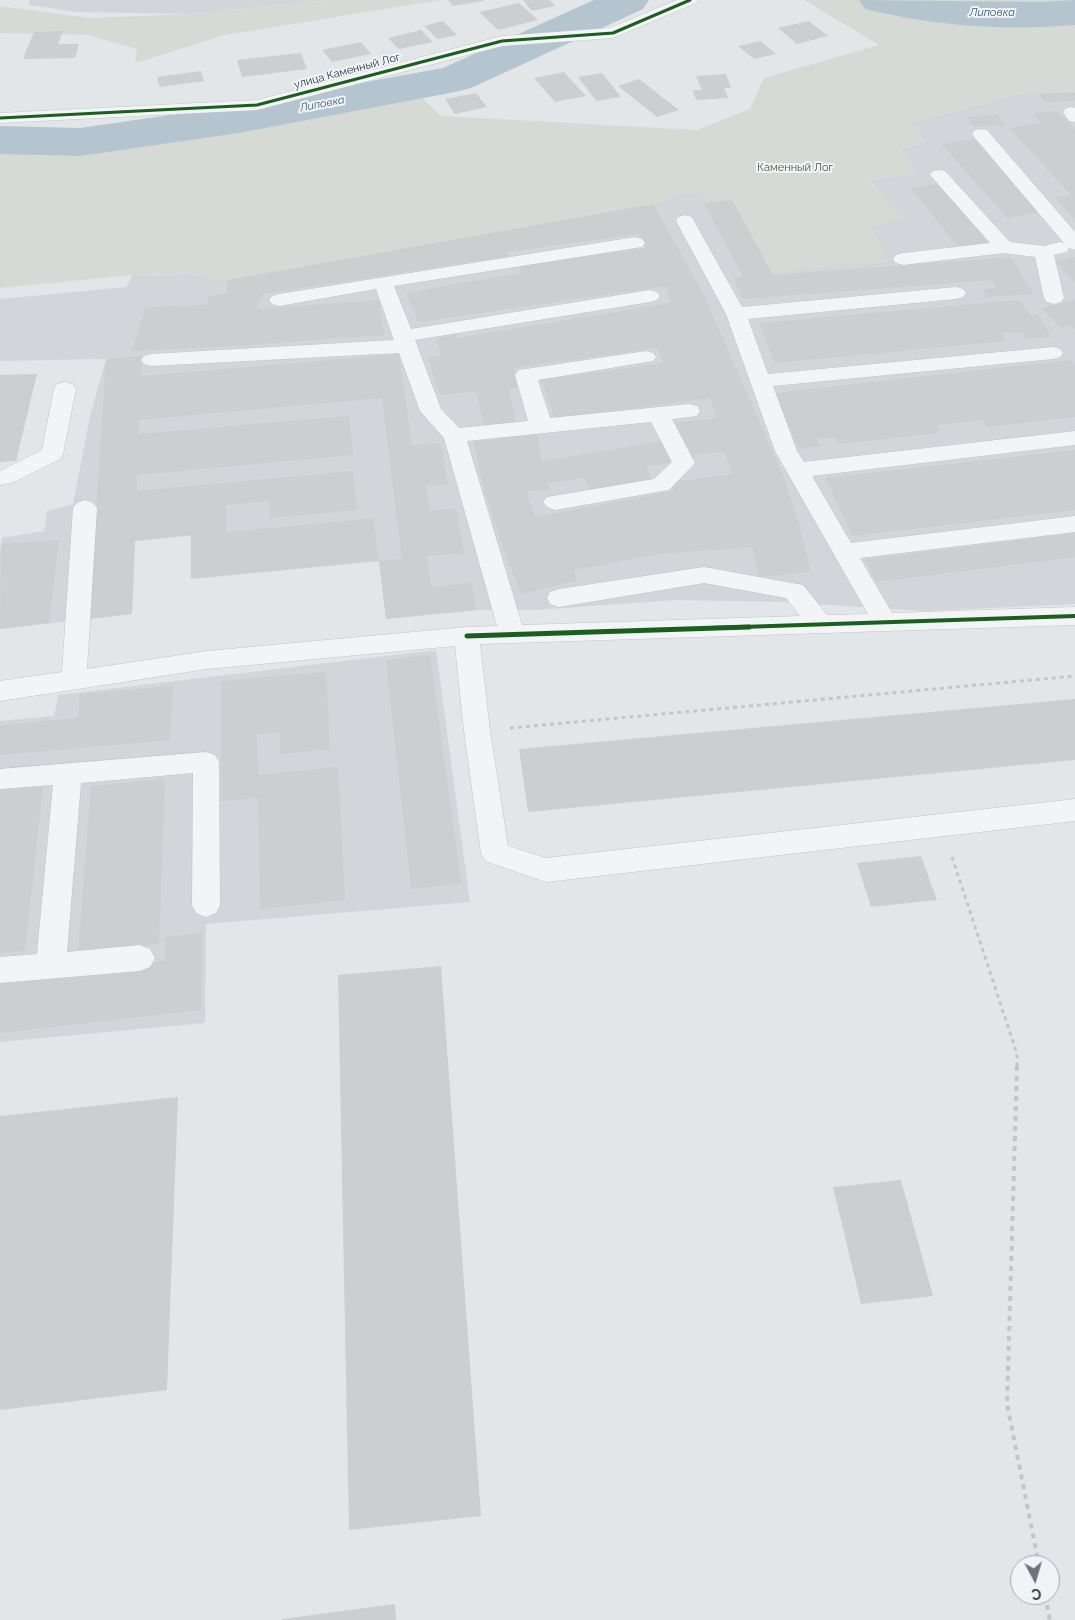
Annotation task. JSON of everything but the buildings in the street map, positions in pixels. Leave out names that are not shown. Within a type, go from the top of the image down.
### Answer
[{"type":"street","name":"улица Каменный Лог","points":[[0,118],[257,105],[502,41],[613,34],[690,0]]},
{"type":"street","points":[[903,259],[1004,247],[1044,252],[1074,244],[981,134]]},
{"type":"street","points":[[939,175],[1004,247]]},
{"type":"street","points":[[685,221],[736,314],[786,451],[885,622]]},
{"type":"street","points":[[279,300],[635,243]]},
{"type":"street","points":[[1044,252],[1054,298]]},
{"type":"street","points":[[383,282],[431,411],[454,436],[512,634]]},
{"type":"street","points":[[736,314],[956,293]]},
{"type":"street","points":[[151,360],[405,341],[650,296]]},
{"type":"street","points":[[759,381],[1053,353]]},
{"type":"street","points":[[541,426],[526,375],[646,358]]},
{"type":"street","points":[[0,478],[6,477],[52,454],[65,389]]},
{"type":"street","points":[[454,436],[689,412]]},
{"type":"street","points":[[555,502],[661,486],[684,463],[658,414]]},
{"type":"street","points":[[797,470],[1075,438]]},
{"type":"street","points":[[74,680],[85,508]]},
{"type":"street","points":[[844,552],[1075,524]]},
{"type":"street","points":[[559,598],[704,575],[794,591],[820,624]]},
{"type":"street","points":[[0,692],[207,660],[467,636],[1075,616]]},
{"type":"street","points":[[467,636],[477,731],[495,853],[546,870],[1075,810]]},
{"type":"street","points":[[0,779],[206,762],[206,905]]},
{"type":"street","points":[[51,966],[68,774]]},
{"type":"street","points":[[0,970],[140,958]]},
{"type":"path","points":[[477,731],[1075,676]]},
{"type":"path","points":[[941,825],[1017,1054],[1006,1404],[1037,1555]]},
{"type":"path","points":[[1047,1605],[1050,1620]]},
{"type":"shaded area","points":[[29,0],[329,0],[189,14],[77,12],[29,5]]},
{"type":"shaded area","points":[[1075,91],[1075,604],[926,611],[779,602],[676,600],[537,610],[476,610],[386,619],[374,518],[135,541],[132,614],[0,629],[0,551],[2,538],[44,531],[47,511],[73,504],[90,416],[106,359],[0,361],[0,299],[126,287],[133,275],[192,274],[227,280],[653,204],[681,193],[701,193],[887,262],[870,227],[902,218],[869,180],[916,173],[900,149],[925,142],[909,123],[1023,93]]},
{"type":"shaded area","points":[[436,650],[470,902],[206,924],[205,1023],[0,1042],[0,721],[54,716],[58,695]]},
{"type":"green space","points":[[329,0],[441,0],[225,35],[135,63],[137,49],[88,35],[0,33],[0,6],[90,18],[189,14]]},
{"type":"green space","name":"Каменный Лог","points":[[804,0],[1075,0],[1075,91],[1023,93],[909,123],[925,142],[900,149],[916,173],[869,181],[903,218],[871,227],[887,262],[768,272],[706,203],[701,193],[681,193],[653,204],[227,280],[192,274],[133,275],[0,288],[0,138],[351,102],[402,77],[441,116],[697,130],[750,109],[764,78],[879,45]]},
{"type":"waterway","name":"Липовка","points":[[0,140],[80,142],[239,119],[455,79],[628,0]]},
{"type":"waterway","name":"Липовка","points":[[880,0],[968,13],[1041,15],[1075,12]]},
{"type":"cycle path","points":[[0,118],[257,105],[502,41],[613,33],[690,0]]},
{"type":"cycle path","points":[[467,636],[1075,616]]}]
